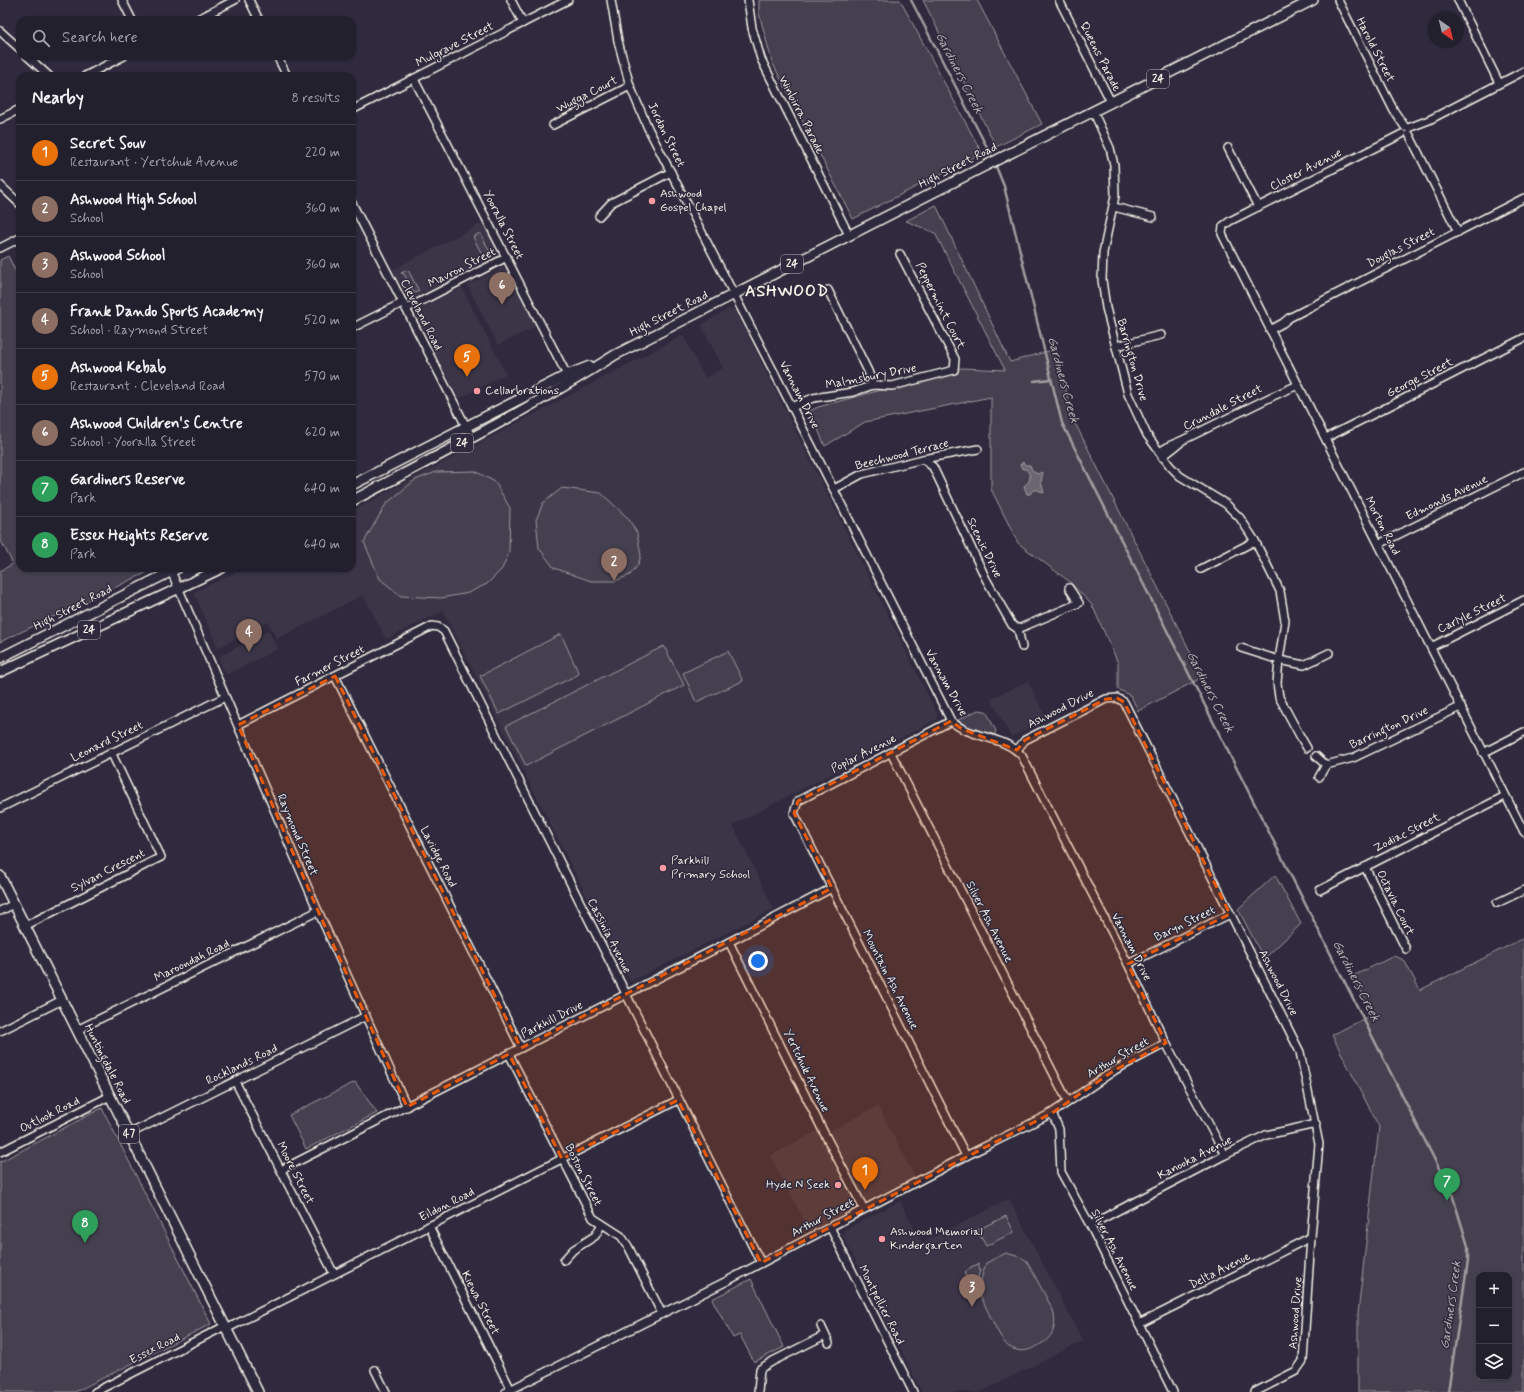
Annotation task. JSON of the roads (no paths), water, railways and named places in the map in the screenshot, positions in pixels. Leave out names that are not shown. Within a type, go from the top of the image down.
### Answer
[{"type":"main road","name":"High Street Road","points":[[356,483],[466,427],[615,356],[849,235],[1313,0]]},
{"type":"main road","name":"High Street Road","points":[[356,499],[472,438],[569,379]]},
{"type":"main road","name":"High Street Road","points":[[0,658],[171,572]]},
{"type":"main road","name":"24","points":[[0,672],[214,572]]},
{"type":"main road","name":"Huntingdale Road","points":[[0,876],[258,1392]]},
{"type":"street","points":[[122,0],[130,16]]},
{"type":"street","points":[[204,16],[235,0]]},
{"type":"street","points":[[249,0],[257,16]]},
{"type":"street","points":[[511,0],[523,23]]},
{"type":"street","name":"Mulgrave Street","points":[[356,108],[568,0]]},
{"type":"street","name":"Jordan Street","points":[[611,0],[618,41],[630,86],[648,128],[734,294]]},
{"type":"street","name":"Winbirra Parade","points":[[748,0],[752,28],[761,59],[849,235]]},
{"type":"street","name":"Queens Parade","points":[[1059,0],[1111,102]]},
{"type":"street","name":"Harold Street","points":[[1338,0],[1394,111],[1406,131],[1458,232]]},
{"type":"street","points":[[1458,0],[1500,83]]},
{"type":"street","points":[[0,31],[16,45]]},
{"type":"street","points":[[31,60],[45,72]]},
{"type":"street","points":[[93,72],[116,60]]},
{"type":"street","points":[[279,60],[285,72]]},
{"type":"street","name":"Closter Avenue","points":[[1222,229],[1230,220],[1524,71]]},
{"type":"street","name":"Yooralla Street","points":[[414,79],[569,379]]},
{"type":"street","name":"Wugga Court","points":[[553,125],[630,86]]},
{"type":"street","points":[[0,120],[16,111]]},
{"type":"street","name":"Barrington Drive","points":[[1093,111],[1105,135],[1113,156],[1116,185],[1114,206],[1103,253],[1103,295],[1125,383],[1134,410],[1147,435],[1160,454],[1180,476],[1226,504],[1240,518],[1254,541],[1280,591],[1285,621],[1277,683],[1279,697],[1307,748]]},
{"type":"street","points":[[1228,148],[1258,207]]},
{"type":"street","points":[[599,216],[611,203],[671,172]]},
{"type":"street","points":[[0,186],[16,200]]},
{"type":"street","name":"Douglas Street","points":[[1269,328],[1281,320],[1289,318],[1524,198]]},
{"type":"street","points":[[1114,206],[1153,217]]},
{"type":"street","name":"Cleveland Road","points":[[356,211],[472,438]]},
{"type":"street","name":"Morton Road","points":[[1222,229],[1224,239],[1524,832]]},
{"type":"street","points":[[0,248],[16,240]]},
{"type":"street","name":"Peppermint Court","points":[[900,254],[954,359],[954,370]]},
{"type":"street","name":"Mavron Street","points":[[356,326],[404,306],[507,257]]},
{"type":"street","points":[[828,290],[874,385]]},
{"type":"street","name":"Vannam Drive","points":[[734,294],[951,721],[962,729],[1011,746],[1022,756],[1128,964],[1166,1043],[1225,1155]]},
{"type":"street","points":[[1116,346],[1161,335]]},
{"type":"street","name":"George Street","points":[[1326,438],[1524,338]]},
{"type":"street","name":"Malmsbury Drive","points":[[792,407],[813,398],[853,392],[874,385],[892,386],[954,370]]},
{"type":"street","name":"Crundale Street","points":[[1160,454],[1171,444],[1183,440],[1297,383]]},
{"type":"street","name":"Beechwood Terrace","points":[[834,489],[862,474],[923,459],[978,449]]},
{"type":"street","name":"Scenic Drive","points":[[923,459],[933,467],[986,579],[1012,625],[1018,629],[1022,647]]},
{"type":"street","name":"Edmonds Avenue","points":[[1379,544],[1524,472]]},
{"type":"street","points":[[1201,569],[1254,541]]},
{"type":"street","name":"Raymond Street","points":[[175,572],[179,589],[225,697],[318,911],[407,1106]]},
{"type":"street","points":[[1018,629],[1024,628],[1079,603],[1069,588]]},
{"type":"street","name":"Carlyle Street","points":[[1431,647],[1524,600]]},
{"type":"street","name":"Farmer Street","points":[[238,724],[432,626]]},
{"type":"street","name":"Cassinia Avenue","points":[[432,626],[438,627],[444,631],[761,1263]]},
{"type":"street","points":[[1241,648],[1279,660],[1304,665],[1329,653]]},
{"type":"street","name":"Lavidge Road","points":[[335,676],[521,1048]]},
{"type":"street","name":"Leonard Street","points":[[0,808],[225,697]]},
{"type":"street","name":"Ashwood Drive","points":[[1017,750],[1025,740],[1106,699],[1117,698],[1124,702],[1300,1052],[1319,1144],[1303,1361],[1296,1371],[1255,1392]]},
{"type":"street","name":"Barrington Drive","points":[[1326,765],[1353,758],[1460,707]]},
{"type":"street","name":"Poplar Avenue","points":[[794,813],[798,801],[951,721]]},
{"type":"street","points":[[1483,752],[1524,732]]},
{"type":"street","name":"Sylvan Crescent","points":[[25,926],[161,857],[111,752]]},
{"type":"street","name":"Silver Ash Avenue","points":[[891,752],[1068,1102]]},
{"type":"street","points":[[1316,756],[1326,765],[1319,777]]},
{"type":"street","name":"Zodiac Street","points":[[1320,890],[1505,796]]},
{"type":"street","name":"Mountain Ash Avenue","points":[[794,813],[966,1156]]},
{"type":"street","name":"Octavia Court","points":[[1365,866],[1406,949]]},
{"type":"street","name":"Parkhill Drive","points":[[281,1170],[832,888]]},
{"type":"street","points":[[1497,904],[1524,890]]},
{"type":"street","points":[[0,911],[14,904]]},
{"type":"street","name":"Maroondah Road","points":[[77,1030],[318,911]]},
{"type":"street","name":"Baryn Street","points":[[1128,964],[1230,914]]},
{"type":"street","name":"Yertchuk Avenue","points":[[729,942],[822,1130],[864,1209]]},
{"type":"street","points":[[0,1031],[62,1000]]},
{"type":"street","name":"Rocklands Road","points":[[129,1134],[366,1016]]},
{"type":"street","name":"Arthur Street","points":[[509,1391],[1052,1113],[1115,1070],[1166,1043]]},
{"type":"street","name":"Boston Street","points":[[509,1054],[593,1218],[621,1236],[628,1246],[662,1314]]},
{"type":"street","name":"Moore Street","points":[[236,1081],[334,1274]]},
{"type":"street","name":"Outlook Road","points":[[0,1152],[110,1096]]},
{"type":"street","name":"Eildon Road","points":[[225,1327],[334,1274],[678,1100]]},
{"type":"street","name":"Silver Ash Avenue","points":[[1052,1113],[1059,1129],[1061,1172],[1090,1225],[1173,1392]]},
{"type":"street","name":"Kanooka Avenue","points":[[1090,1225],[1266,1135],[1316,1124]]},
{"type":"street","points":[[564,1260],[573,1250],[595,1236],[602,1224]]},
{"type":"street","name":"Kiewa Street","points":[[429,1226],[509,1391]]},
{"type":"street","name":"Montpellier Road","points":[[830,1227],[909,1391]]},
{"type":"street","name":"Delta Avenue","points":[[1139,1324],[1311,1237]]},
{"type":"street","points":[[821,1326],[829,1343]]},
{"type":"street","name":"Essex Road","points":[[95,1392],[225,1327]]},
{"type":"street","points":[[758,1392],[760,1369],[825,1335]]},
{"type":"street","points":[[375,1370],[386,1392]]},
{"type":"waterway","name":"Gardiners Creek","points":[[911,0],[993,159]]},
{"type":"waterway","name":"Gardiners Creek","points":[[995,164],[1004,186],[1062,423],[1452,1194],[1468,1246],[1468,1261],[1448,1392]]},
{"type":"waterway","points":[[1034,381],[1051,379]]},
{"type":"place","name":"Ashwood Gospel Chapel","points":[[652,201]]},
{"type":"place","name":"Ashwood Children's Centre","points":[[502,305]]},
{"type":"place","name":"Ashwood Kebab","points":[[467,377]]},
{"type":"place","name":"Cellarbrations","points":[[477,391]]},
{"type":"place","name":"Ashwood High School","points":[[614,581]]},
{"type":"place","name":"Frank Dando Sports Academy","points":[[249,652]]},
{"type":"place","name":"Parkhill Primary School","points":[[663,868]]},
{"type":"place","name":"Hyde N Seek","points":[[838,1185]]},
{"type":"place","name":"Secret Souv","points":[[865,1190]]},
{"type":"place","name":"Gardiners Reserve","points":[[1447,1201]]},
{"type":"place","name":"Ashwood Memorial Kindergarten","points":[[882,1239]]},
{"type":"place","name":"Essex Heights Reserve","points":[[85,1243]]},
{"type":"place","name":"Ashwood School","points":[[972,1307]]},
{"type":"district","name":"ASHWOOD","points":[[787,291]]}]
